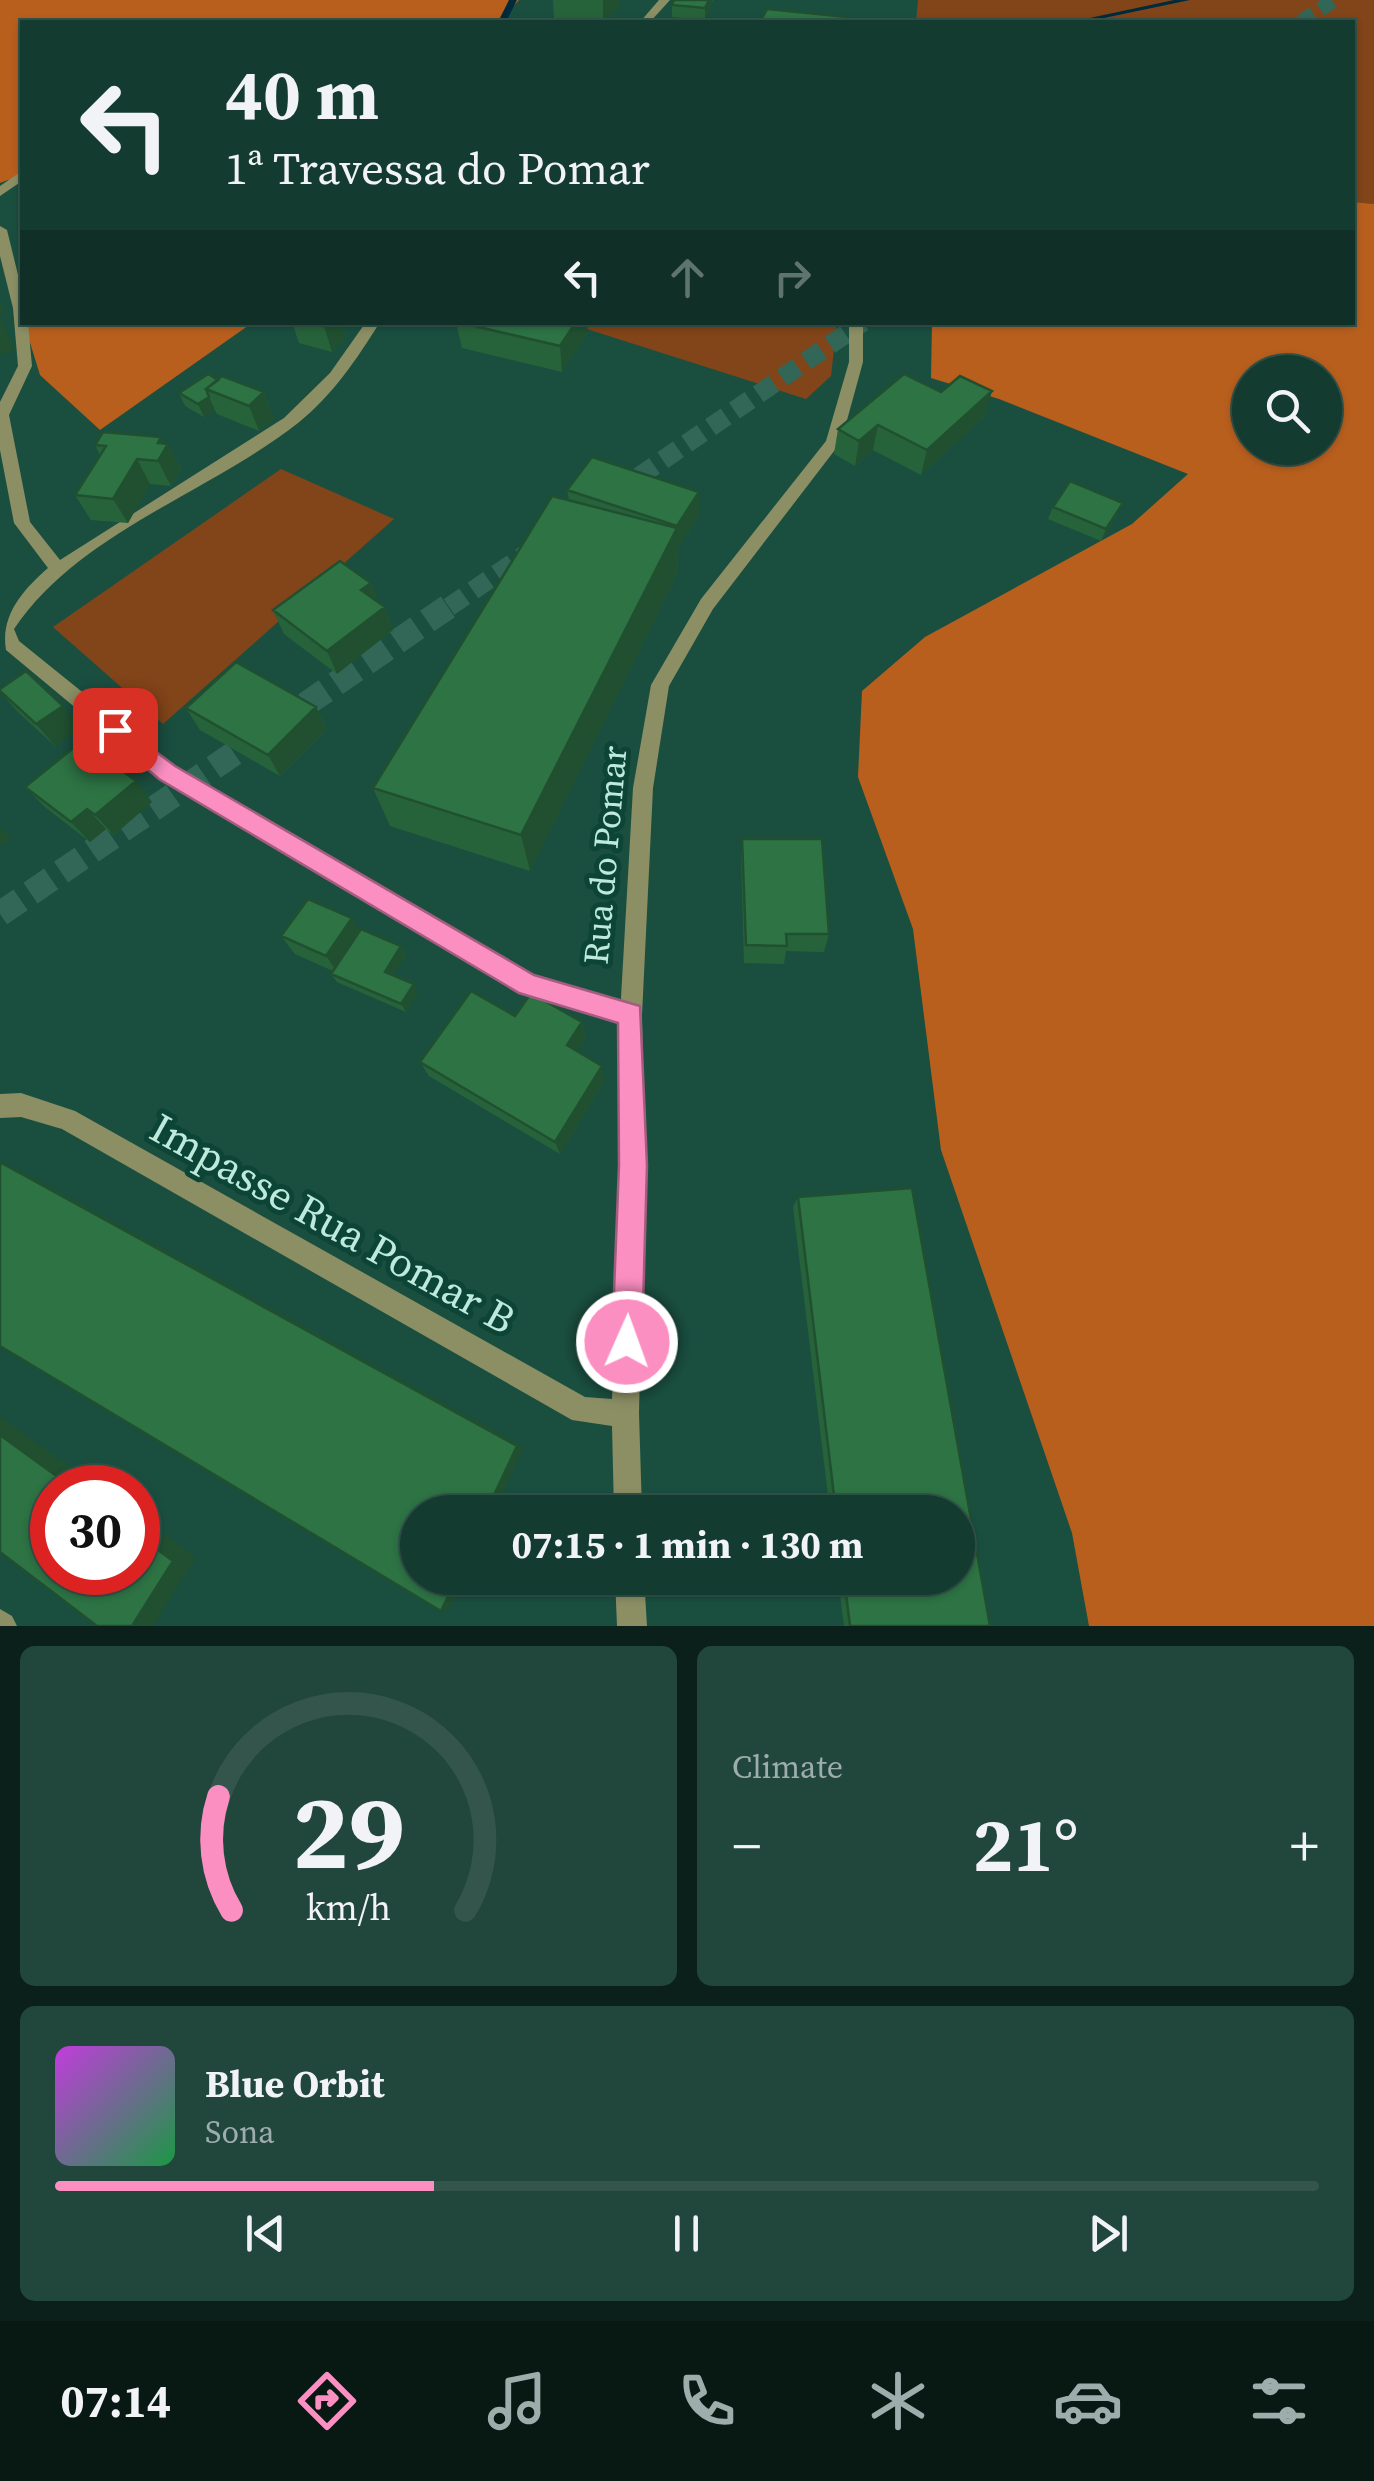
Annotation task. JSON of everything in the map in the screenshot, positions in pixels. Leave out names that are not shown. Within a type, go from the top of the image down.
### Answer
[{"type":"street","points":[[648,20],[665,0]]},
{"type":"street","points":[[0,192],[20,177]]},
{"type":"street","points":[[0,230],[20,308]]},
{"type":"street","points":[[21,325],[25,366],[1,415],[22,523],[58,570]]},
{"type":"street","points":[[371,325],[361,343],[292,421],[58,570],[20,601],[4,628],[12,645],[167,772],[528,985],[631,1015]]},
{"type":"street","name":"Rua do Pomar","points":[[627,1495],[624,1413],[633,1165],[631,1015],[643,788],[660,686],[707,604],[834,442],[856,362],[856,325]]},
{"type":"street","name":"Impasse Rua Pomar B","points":[[0,1106],[21,1105],[66,1119],[582,1410],[624,1413]]},
{"type":"street","points":[[631,1595],[632,1626]]},
{"type":"shaded area","points":[[0,0],[519,0],[501,20],[20,20],[20,176],[0,183]]},
{"type":"shaded area","points":[[918,0],[1374,0],[1374,204],[1355,202],[1355,20],[916,20]]},
{"type":"shaded area","points":[[1355,202],[1374,204],[1374,1626],[1089,1626],[1072,1533],[941,1150],[913,929],[858,777],[862,691],[925,637],[1132,524],[1188,474],[999,399],[931,378],[932,325],[1355,325]]},
{"type":"shaded area","points":[[25,325],[249,325],[100,430],[40,375]]},
{"type":"shaded area","points":[[574,325],[837,325],[831,376],[806,399]]},
{"type":"shaded area","points":[[281,469],[394,519],[163,724],[53,627]]},
{"type":"building","points":[[674,0],[709,0],[705,8],[672,5]]},
{"type":"building","points":[[767,9],[848,20],[761,20]]},
{"type":"building","points":[[470,325],[574,325],[560,346]]},
{"type":"building","points":[[208,374],[218,380],[206,389],[209,397],[198,404],[179,393]]},
{"type":"building","points":[[904,374],[941,392],[960,376],[992,391],[927,450],[878,425],[859,441],[838,429]]},
{"type":"building","points":[[222,376],[264,392],[249,406],[206,389]]},
{"type":"building","points":[[103,432],[161,437],[158,443],[168,444],[158,461],[137,459],[113,499],[75,495],[106,446],[95,445]]},
{"type":"building","points":[[592,457],[699,492],[677,526],[567,490]]},
{"type":"building","points":[[1070,481],[1123,503],[1106,529],[1053,507]]},
{"type":"building","points":[[552,496],[677,528],[521,835],[373,788]]},
{"type":"building","points":[[340,561],[371,583],[361,590],[385,607],[327,651],[273,610]]},
{"type":"building","points":[[236,662],[316,707],[268,755],[186,708]]},
{"type":"building","points":[[26,671],[63,706],[36,724],[0,691]]},
{"type":"building","points":[[82,741],[136,781],[95,815],[87,809],[71,822],[25,787]]},
{"type":"building","points":[[742,839],[822,839],[829,934],[786,934],[787,946],[746,945]]},
{"type":"building","points":[[308,899],[352,918],[326,956],[281,936]]},
{"type":"building","points":[[361,929],[401,946],[385,972],[414,984],[401,1004],[331,974]]},
{"type":"building","points":[[471,991],[515,1016],[531,993],[582,1022],[567,1045],[602,1066],[555,1142],[420,1062]]},
{"type":"building","points":[[0,1162],[517,1446],[494,1495],[400,1495],[400,1586],[0,1346]]},
{"type":"building","points":[[912,1188],[967,1495],[834,1495],[798,1197]]},
{"type":"building","points":[[0,1435],[41,1465],[30,1465],[30,1575],[0,1552]]},
{"type":"building","points":[[975,1542],[990,1626],[850,1626],[846,1595],[975,1595]]},
{"type":"building","points":[[160,1551],[173,1561],[160,1582]]},
{"type":"building","points":[[56,1595],[152,1595],[132,1626],[97,1626]]},
{"type":"building","points":[[414,1595],[449,1595],[441,1611]]},
{"type":"waterway","points":[[503,20],[513,0]]},
{"type":"waterway","points":[[1085,20],[1186,0]]},
{"type":"tunnel","points":[[1304,20],[1334,0]]},
{"type":"tunnel","points":[[615,493],[859,325]]},
{"type":"tunnel","points":[[449,607],[536,547]]},
{"type":"tunnel","points":[[0,914],[452,604]]},
{"type":"route","points":[[115,730],[167,772],[528,985],[631,1015],[633,1165],[627,1342]]}]
